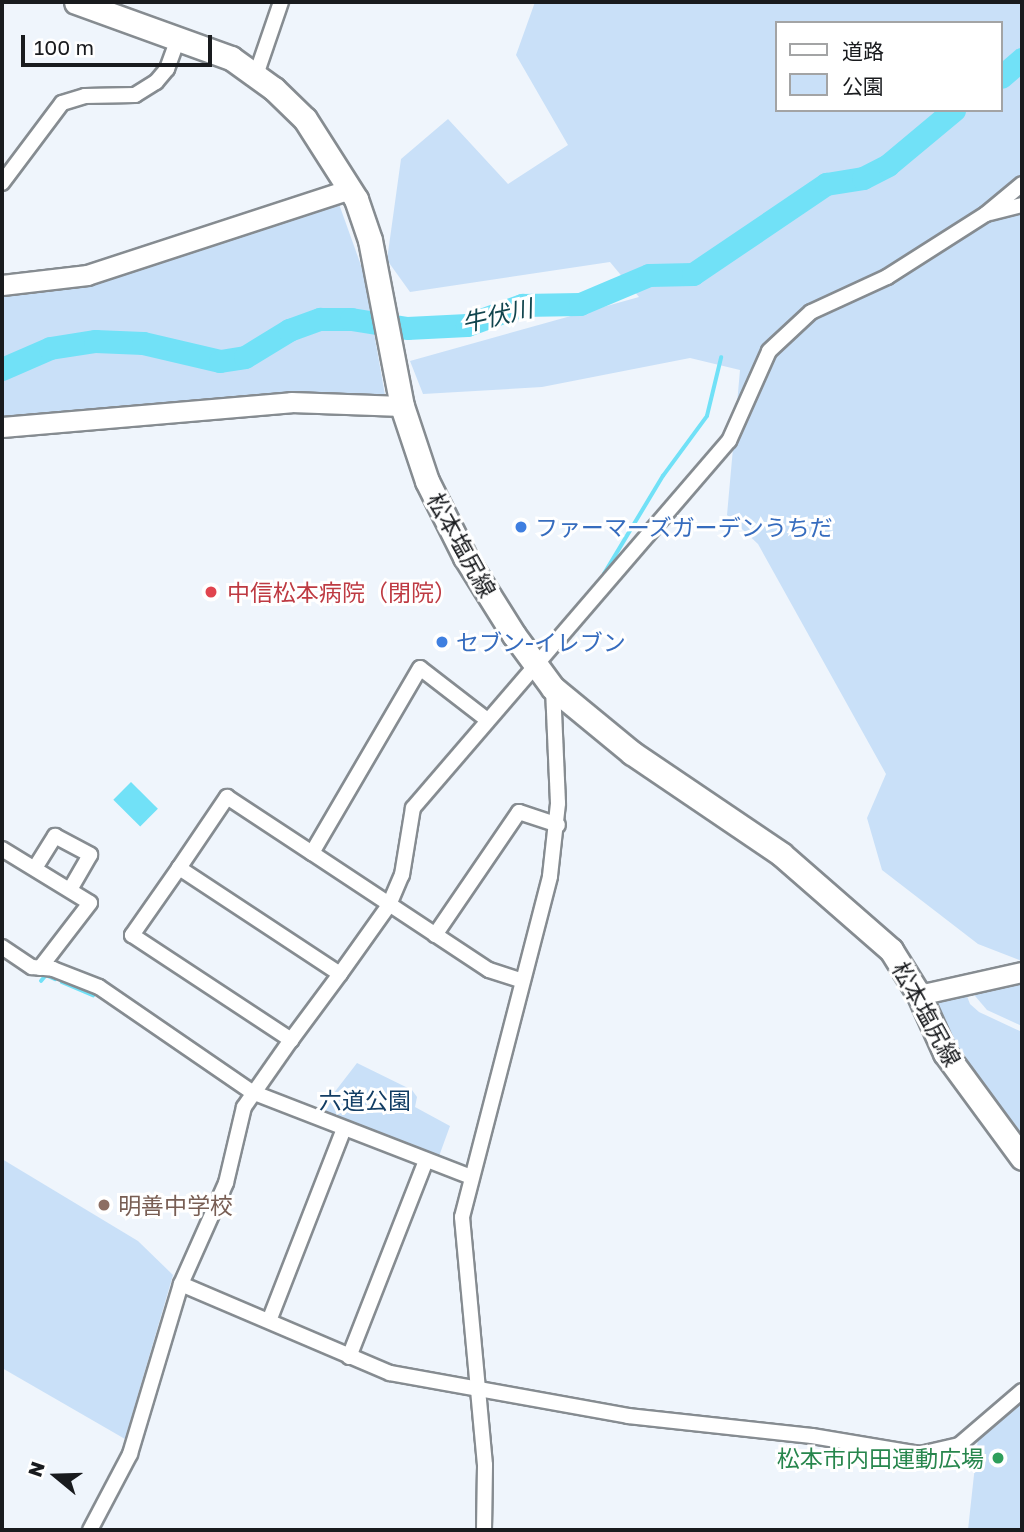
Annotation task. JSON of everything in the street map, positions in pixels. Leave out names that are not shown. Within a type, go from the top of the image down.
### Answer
[{"type":"main road","name":"松本塩尻線","points":[[76,2],[179,36],[231,58],[256,75],[304,119],[353,194],[370,240],[400,398],[442,513],[484,588],[534,662],[553,688],[632,753],[811,879],[891,950],[919,995],[945,1054],[1022,1158]]},
{"type":"street","points":[[256,75],[281,2]]},
{"type":"street","points":[[2,183],[62,103],[85,96],[135,95],[156,82],[167,69],[179,36]]},
{"type":"street","points":[[90,1530],[127,1448],[181,1284],[226,1183],[252,1092],[389,905],[402,874],[413,808],[534,662],[627,564],[729,440],[769,351],[792,326],[811,312],[887,277],[986,214],[1022,184]]},
{"type":"street","points":[[2,285],[87,275],[353,194]]},
{"type":"street","points":[[986,214],[1022,205]]},
{"type":"street","points":[[2,427],[291,402],[400,398]]},
{"type":"street","points":[[312,853],[420,668],[486,719]]},
{"type":"street","points":[[484,1530],[479,1388],[461,1240],[471,1177],[520,980],[550,876],[558,825],[553,688]]},
{"type":"street","points":[[291,1040],[132,935],[227,797],[489,970],[520,980]]},
{"type":"street","points":[[435,935],[519,812],[558,825]]},
{"type":"street","points":[[35,868],[55,836],[90,855],[70,889]]},
{"type":"street","points":[[2,849],[90,903],[40,968]]},
{"type":"street","points":[[179,868],[340,974]]},
{"type":"street","points":[[4,953],[59,975],[99,987],[252,1092],[471,1177]]},
{"type":"street","points":[[919,995],[1022,972]]},
{"type":"street","points":[[269,1321],[344,1129]]},
{"type":"street","points":[[349,1357],[426,1161]]},
{"type":"street","points":[[181,1284],[390,1373],[628,1416],[920,1454],[959,1445],[1022,1391]]},
{"type":"green space","points":[[535,2],[1022,2],[1022,961],[978,944],[882,870],[867,818],[886,774],[758,544],[727,515],[740,370],[690,358],[542,387],[423,394],[410,361],[639,297],[610,262],[410,292],[387,260],[401,159],[448,119],[508,184],[568,145],[516,55]]},
{"type":"green space","points":[[334,203],[339,204],[363,271],[385,395],[378,402],[2,420],[2,294],[72,287],[115,276]]},
{"type":"green space","points":[[1022,978],[1022,1026],[987,1010],[970,990]]},
{"type":"green space","points":[[965,991],[970,1004],[979,1012],[1022,1032],[1022,1147],[930,1012],[937,998]]},
{"type":"green space","name":"六道公園","points":[[357,1063],[412,1090],[417,1097],[415,1107],[450,1126],[438,1159],[320,1111]]},
{"type":"green space","points":[[2,1159],[138,1241],[173,1275],[125,1439],[2,1368]]},
{"type":"green space","name":"松本市内田運動広場","points":[[1022,1398],[1022,1530],[968,1530],[978,1438]]},
{"type":"water","points":[[131,782],[158,809],[140,827],[113,800]]},
{"type":"waterway","name":"牛伏川","points":[[1003,75],[1022,59]]},
{"type":"waterway","name":"牛伏川","points":[[2,369],[50,348],[95,341],[143,343],[220,361],[245,357],[289,330],[320,319],[351,319],[407,328],[467,325],[522,305],[580,304],[649,275],[693,274],[826,184],[863,178],[888,165],[952,112]]},
{"type":"waterway","points":[[604,574],[663,476],[707,416],[721,358]]},
{"type":"waterway","points":[[41,981],[46,975],[55,979]]},
{"type":"waterway","points":[[62,982],[93,995]]},
{"type":"place","name":"ファーマーズガーデンうちだ","points":[[521,527]]},
{"type":"place","name":"中信松本病院（閉院）","points":[[211,592]]},
{"type":"place","name":"セブン-イレブン","points":[[442,642]]},
{"type":"place","name":"明善中学校","points":[[104,1205]]},
{"type":"place","name":"松本市内田運動広場","points":[[998,1458]]}]
